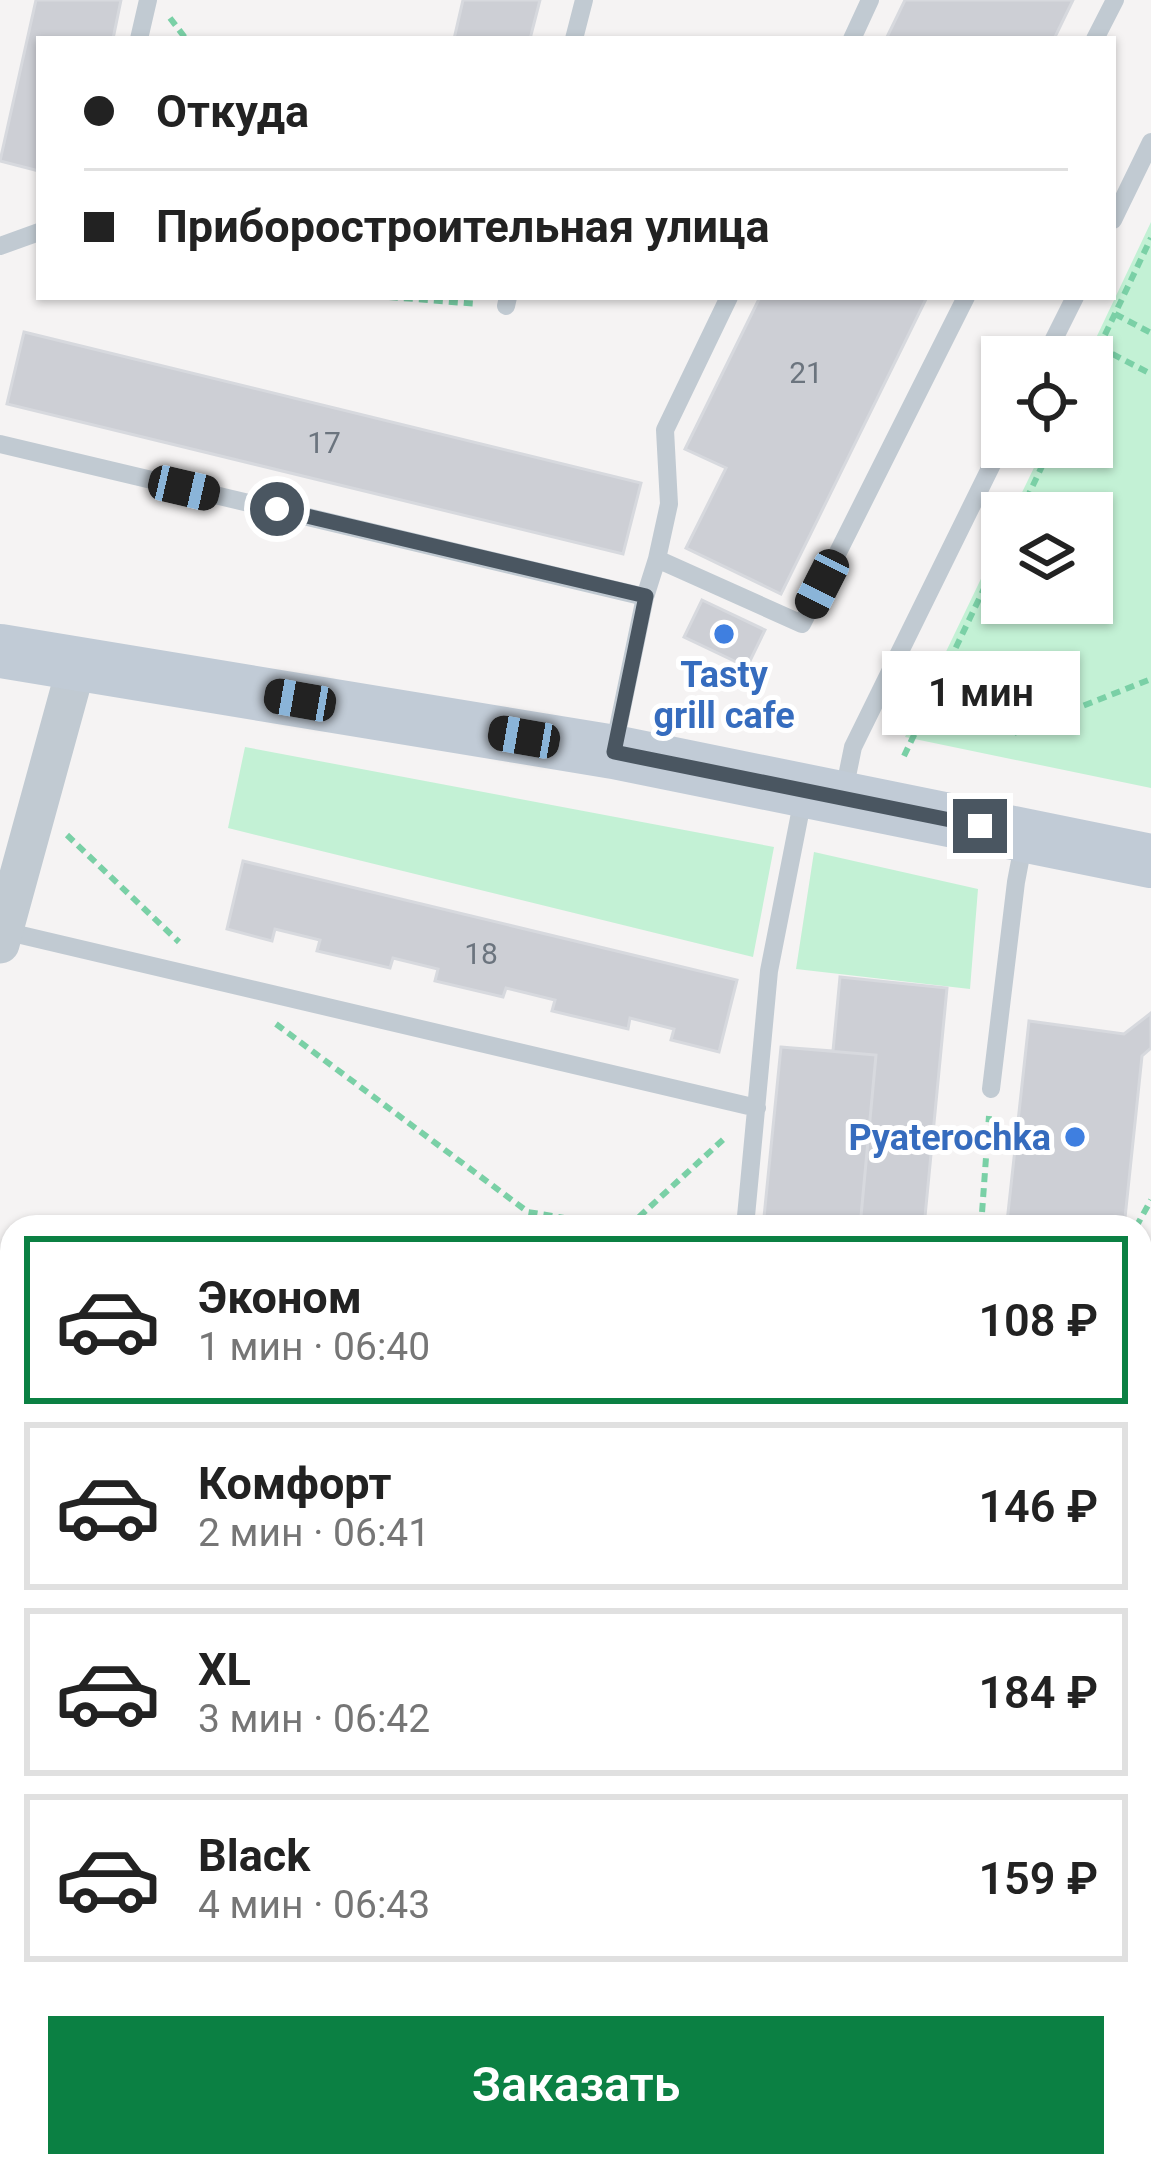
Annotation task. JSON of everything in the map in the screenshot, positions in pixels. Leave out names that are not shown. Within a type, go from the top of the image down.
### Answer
[{"type":"main road","points":[[0,651],[614,752],[1151,861]]},
{"type":"street","points":[[2,938],[76,664]]},
{"type":"lane","points":[[140,36],[148,0]]},
{"type":"lane","points":[[575,36],[584,0]]},
{"type":"lane","points":[[853,36],[871,0]]},
{"type":"lane","points":[[1097,36],[1115,0]]},
{"type":"lane","points":[[1116,214],[1151,142]]},
{"type":"lane","points":[[0,246],[36,233]]},
{"type":"lane","points":[[614,752],[669,504],[665,430],[728,300]]},
{"type":"lane","points":[[658,559],[802,625],[964,300]]},
{"type":"lane","points":[[1056,336],[1074,300]]},
{"type":"lane","points":[[0,444],[646,596]]},
{"type":"lane","points":[[747,1215],[770,971],[824,792],[853,747],[991,468]]},
{"type":"lane","points":[[992,1089],[1025,836]]},
{"type":"lane","points":[[2,938],[757,1108]]},
{"type":"path","points":[[1104,336],[1151,238]]},
{"type":"path","points":[[460,300],[507,302]]},
{"type":"path","points":[[1115,314],[1151,333]]},
{"type":"path","points":[[1113,354],[1151,374]]},
{"type":"path","points":[[904,756],[981,595]]},
{"type":"path","points":[[1014,733],[1151,679]]},
{"type":"path","points":[[982,1215],[992,1089]]},
{"type":"path","points":[[637,1215],[757,1108]]},
{"type":"green space","points":[[1151,222],[1151,788],[905,737],[981,579],[981,624],[1113,624],[1113,492],[1022,492],[1034,468],[1113,468],[1113,336],[1097,336]]},
{"type":"green space","points":[[245,747],[774,847],[753,957],[228,828]]},
{"type":"green space","points":[[814,852],[978,889],[970,989],[796,969]]},
{"type":"building","points":[[36,0],[121,0],[114,36],[36,36],[36,170],[0,161]]},
{"type":"building","points":[[463,0],[540,0],[531,36],[455,36]]},
{"type":"building","points":[[905,0],[1073,0],[1055,36],[887,36]]},
{"type":"building","points":[[759,300],[926,300],[781,594],[686,548],[726,468],[685,449]]},
{"type":"building","points":[[24,332],[641,483],[623,554],[7,404]]},
{"type":"building","name":"Tasty grill cafe","points":[[702,600],[765,630],[747,667],[684,637]]},
{"type":"building","points":[[243,861],[737,980],[719,1052],[671,1040],[674,1029],[630,1018],[628,1029],[552,1011],[555,1000],[506,988],[503,997],[435,981],[438,969],[393,958],[390,968],[317,951],[320,940],[275,929],[272,941],[227,929]]},
{"type":"building","points":[[840,977],[947,988],[925,1215],[764,1215],[781,1047],[833,1051]]},
{"type":"building","name":"Pyaterochka","points":[[1151,1013],[1151,1048],[1142,1056],[1125,1215],[1008,1215],[1029,1021],[1124,1034]]},
{"type":"building","points":[[781,1047],[876,1055],[861,1215],[764,1215]]},
{"type":"place","name":"Tasty grill cafe","points":[[724,634]]},
{"type":"place","name":"Pyaterochka","points":[[1075,1137]]},
{"type":"route","points":[[277,509],[646,596],[614,752],[980,826]]}]
